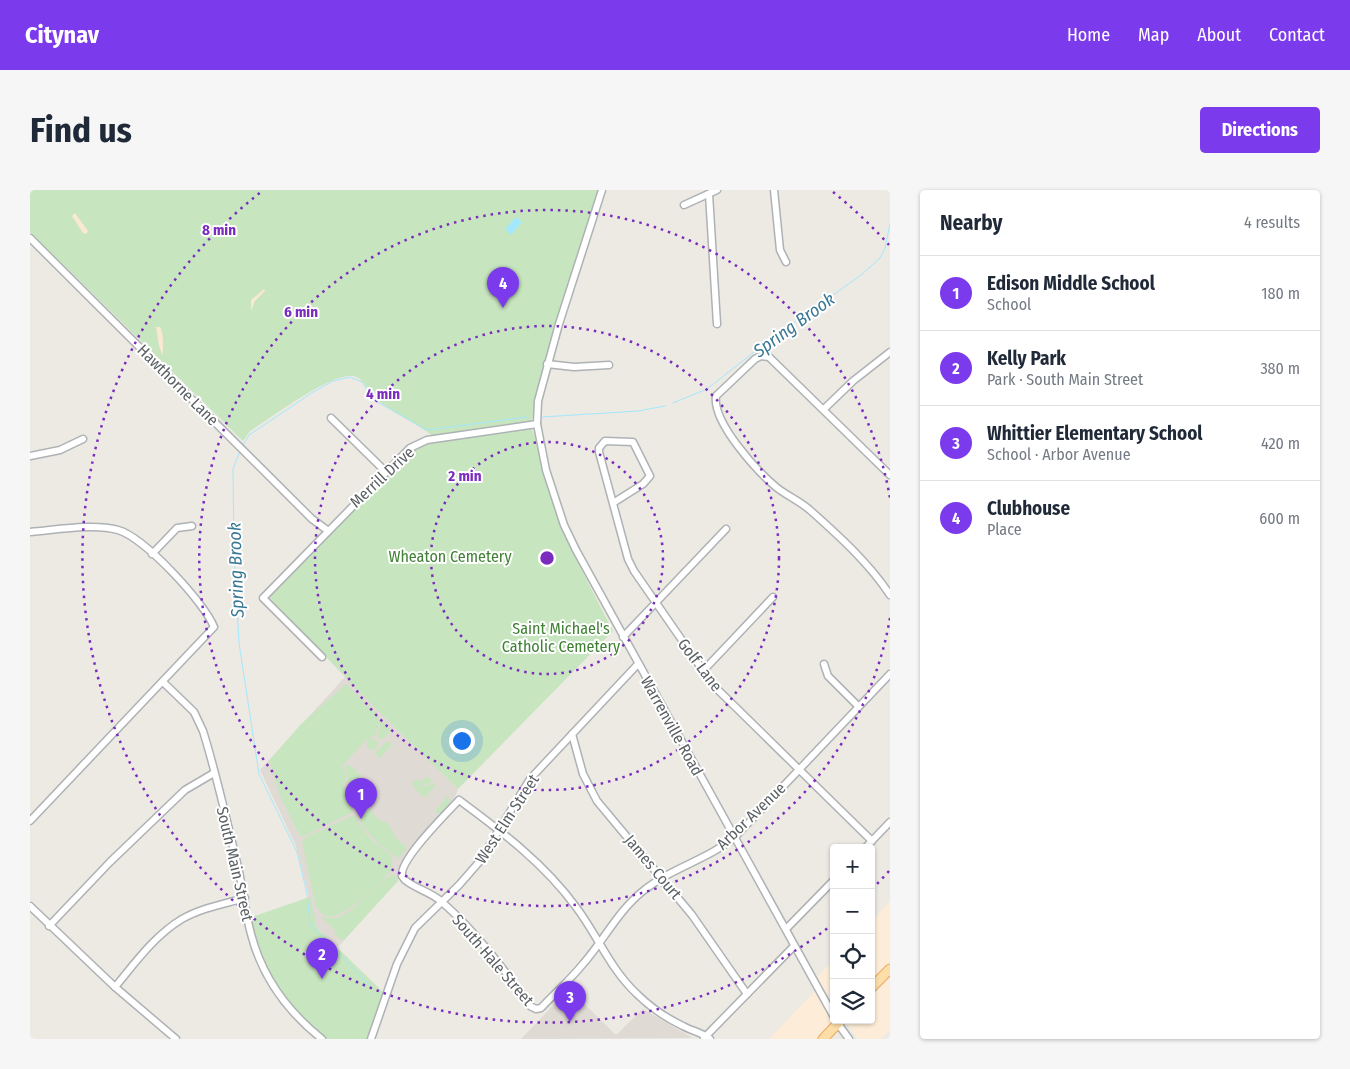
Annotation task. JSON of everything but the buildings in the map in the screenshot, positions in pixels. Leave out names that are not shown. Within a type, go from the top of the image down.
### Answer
[{"type":"main road","points":[[875,984],[890,969]]},
{"type":"main road","points":[[823,1039],[834,1024]]},
{"type":"street","name":"Warrenville Road","points":[[602,190],[547,364],[538,401],[537,424],[546,470],[564,525],[623,637],[830,1008]]},
{"type":"street","points":[[684,205],[718,190]]},
{"type":"street","points":[[774,190],[780,250],[786,262]]},
{"type":"street","points":[[709,194],[717,324]]},
{"type":"street","name":"Hawthorne Lane","points":[[30,238],[312,519],[327,530]]},
{"type":"street","points":[[824,409],[853,381],[890,352]]},
{"type":"street","points":[[890,475],[771,358],[758,357],[718,393],[716,400],[718,411],[727,428],[753,464],[776,487],[810,510],[867,565],[890,595]]},
{"type":"street","points":[[547,364],[574,368],[609,365]]},
{"type":"street","points":[[331,418],[385,471]]},
{"type":"street","name":"Merrill Drive","points":[[322,656],[263,598],[327,530],[410,448],[426,440],[537,424]]},
{"type":"street","points":[[30,456],[60,450],[83,439]]},
{"type":"street","name":"Golf Lane","points":[[613,503],[646,482],[649,472],[633,442],[605,441],[600,445],[599,452],[628,559],[655,602],[713,685],[872,841]]},
{"type":"street","points":[[152,554],[177,528],[192,526]]},
{"type":"street","points":[[30,532],[107,527],[130,535],[190,592],[212,621],[214,627],[30,821]]},
{"type":"street","points":[[623,637],[726,529]]},
{"type":"street","points":[[703,671],[773,597]]},
{"type":"street","name":"West Elm Street","points":[[371,1039],[390,982],[410,936],[422,920],[474,869],[530,779],[638,664]]},
{"type":"street","points":[[824,664],[828,676],[858,706]]},
{"type":"street","name":"Arbor Avenue","points":[[541,1008],[574,974],[631,902],[663,878],[714,852],[735,836],[890,674]]},
{"type":"street","name":"South Main Street","points":[[163,682],[198,719],[204,731],[245,898],[252,938],[267,975],[293,1012],[322,1039]]},
{"type":"street","name":"James Court","points":[[572,734],[583,774],[597,801],[663,878],[697,922],[747,994]]},
{"type":"street","points":[[49,926],[110,862],[184,790],[214,773]]},
{"type":"street","name":"South Hale Street","points":[[500,830],[459,800],[430,832],[402,869],[402,876],[405,880],[442,902],[492,955],[530,1006],[536,1010],[541,1008]]},
{"type":"street","points":[[869,844],[890,822]]},
{"type":"street","points":[[500,830],[553,878],[585,918],[616,972],[641,998],[672,1020],[707,1038],[794,946]]},
{"type":"street","points":[[786,930],[830,884]]},
{"type":"street","points":[[115,987],[154,941],[171,926],[195,913],[245,898]]},
{"type":"street","points":[[30,906],[115,987],[176,1039]]},
{"type":"street","name":"Warrenville Road","points":[[840,1024],[849,1039]]},
{"type":"shaded area","points":[[345,677],[458,789],[453,803],[425,835],[397,872],[399,879],[337,948],[317,928],[296,846],[260,770]]},
{"type":"shaded area","points":[[890,901],[890,963],[875,978],[875,934],[875,917]]},
{"type":"shaded area","points":[[830,964],[830,998],[817,977]]},
{"type":"shaded area","points":[[890,978],[890,1030],[881,1039],[858,1039],[847,1024],[875,1024],[875,993]]},
{"type":"shaded area","points":[[569,989],[616,1035],[643,1009],[693,1038],[521,1039]]},
{"type":"shaded area","points":[[817,989],[830,1017],[830,1024],[832,1024],[818,1039],[769,1039]]},
{"type":"green space","points":[[30,190],[598,190],[544,364],[537,403],[531,421],[433,436],[381,403],[358,378],[344,376],[317,388],[286,407],[250,431],[243,441],[30,232]]},
{"type":"green space","name":"Wheaton Cemetery","points":[[530,428],[535,436],[545,478],[559,518],[584,575],[613,631],[458,789],[369,702],[269,597],[287,575],[413,449],[432,442]]},
{"type":"green space","points":[[346,684],[375,712],[380,722],[375,735],[367,739],[342,766],[346,775],[344,787],[353,812],[304,836],[300,836],[281,798],[269,761],[301,724]]},
{"type":"green space","points":[[381,720],[392,730],[382,740],[377,737]]},
{"type":"green space","points":[[372,738],[378,744],[372,750],[366,744]]},
{"type":"green space","points":[[387,741],[392,745],[380,758],[374,753]]},
{"type":"green space","points":[[348,764],[361,775],[351,787],[365,802],[357,811],[348,792],[345,766]]},
{"type":"green space","points":[[427,776],[433,782],[416,787],[411,784],[418,779],[421,782]]},
{"type":"green space","points":[[433,784],[441,789],[435,786],[425,798],[413,788]]},
{"type":"green space","points":[[443,791],[451,801],[441,813],[437,813],[435,811],[447,797]]},
{"type":"green space","points":[[366,805],[379,820],[388,823],[395,837],[407,848],[399,858],[382,847],[362,826],[363,824],[357,815]]},
{"type":"green space","points":[[354,815],[370,838],[392,855],[392,870],[353,906],[335,916],[326,917],[316,907],[302,842],[306,837]]},
{"type":"green space","points":[[395,875],[398,881],[343,941],[334,934],[336,931],[320,916],[330,919],[349,911],[384,879]]},
{"type":"green space","points":[[310,897],[317,928],[383,992],[369,1039],[327,1039],[312,1026],[288,999],[269,970],[262,954],[249,918]]},
{"type":"sand","points":[[75,213],[88,231],[86,234],[83,233],[72,216]]},
{"type":"sand","points":[[264,289],[265,291],[255,301],[251,311],[251,300]]},
{"type":"sand","points":[[156,327],[160,327],[162,333],[163,355],[159,345]]},
{"type":"water","points":[[516,217],[522,222],[511,235],[505,229]]},
{"type":"waterway","name":"Spring Brook","points":[[673,403],[707,389],[763,345],[861,275],[880,258],[885,248],[890,224]]},
{"type":"waterway","name":"Spring Brook","points":[[242,447],[249,435],[313,392],[333,381],[350,377],[362,382],[374,400],[427,430],[527,417]]},
{"type":"waterway","name":"Spring Brook","points":[[542,417],[638,411],[665,406]]},
{"type":"waterway","name":"Spring Brook","points":[[240,451],[233,469],[234,551],[239,643],[259,774],[297,852],[307,893],[310,924],[370,986]]},
{"type":"place","name":"Clubhouse","points":[[503,308]]},
{"type":"place","name":"Edison Middle School","points":[[361,819]]},
{"type":"place","name":"Kelly Park","points":[[322,979]]},
{"type":"place","name":"Whittier Elementary School","points":[[570,1022]]},
{"type":"park label","name":"Saint Michael's Catholic Cemetery","points":[[561,637]]}]
